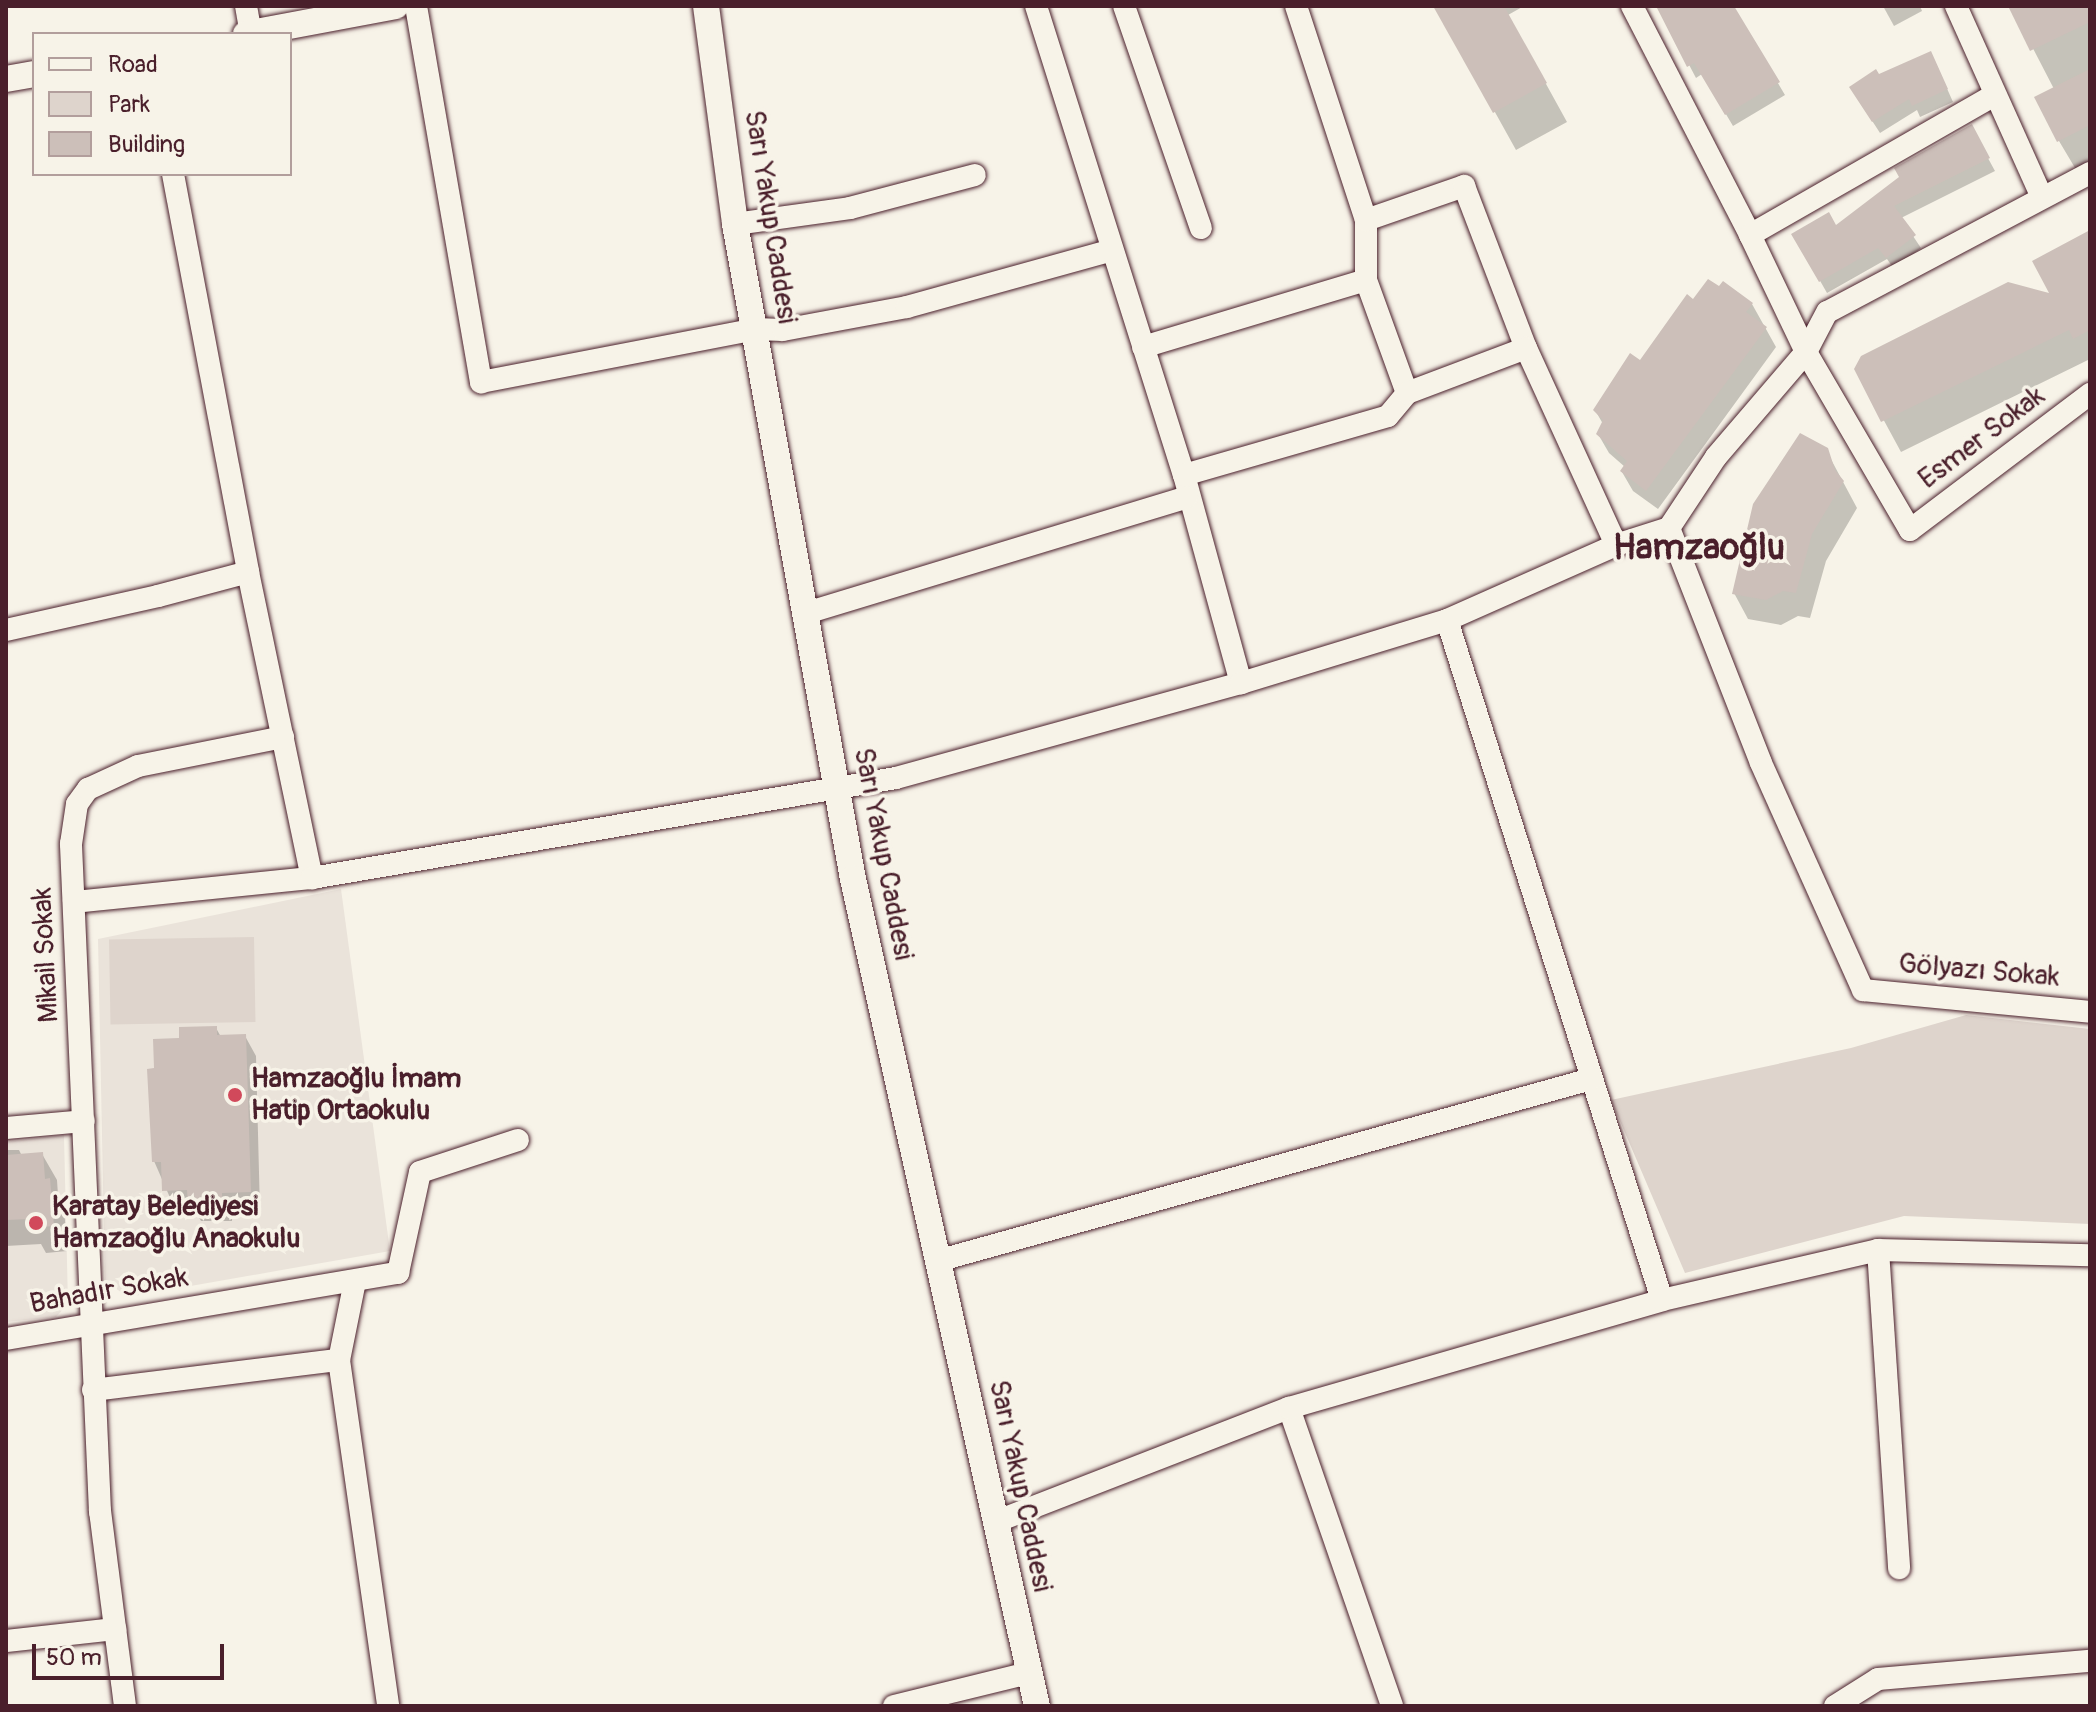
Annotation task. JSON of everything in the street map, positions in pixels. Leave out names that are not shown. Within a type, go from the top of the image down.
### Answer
[{"type":"street","points":[[246,6],[249,32]]},
{"type":"street","points":[[416,6],[481,382],[755,329],[783,330],[907,307],[1112,250]]},
{"type":"street","name":"Sarı Yakup Caddesi","points":[[706,6],[735,224],[853,879],[1037,1706]]},
{"type":"street","points":[[1036,6],[1143,347],[1241,683]]},
{"type":"street","points":[[1124,6],[1201,228]]},
{"type":"street","points":[[1296,6],[1366,220],[1366,280],[1407,393]]},
{"type":"street","points":[[1632,6],[1750,235],[1806,352]]},
{"type":"street","points":[[1956,6],[2042,197]]},
{"type":"street","points":[[259,32],[379,7]]},
{"type":"street","points":[[6,79],[32,74]]},
{"type":"street","points":[[1750,235],[1994,95]]},
{"type":"street","points":[[74,902],[312,878],[896,778],[1241,683],[1447,620],[1616,545],[1669,528],[1716,457],[1806,352],[1827,312],[2090,173]]},
{"type":"street","points":[[735,224],[850,208],[975,175]]},
{"type":"street","points":[[173,176],[248,572],[312,878]]},
{"type":"street","points":[[1366,220],[1464,186],[1526,348],[1616,545]]},
{"type":"street","points":[[1143,347],[1366,280]]},
{"type":"street","points":[[806,613],[1388,416],[1407,393],[1526,348]]},
{"type":"street","name":"Esmer Sokak","points":[[1806,352],[1910,530],[2090,394]]},
{"type":"street","name":"Gölyazı Sokak","points":[[1669,528],[1761,763],[1863,990],[2090,1012]]},
{"type":"street","points":[[6,630],[248,572]]},
{"type":"street","points":[[1447,620],[1662,1300]]},
{"type":"street","name":"Mikail Sokak","points":[[125,1706],[100,1512],[93,1390],[94,1325],[71,844],[77,804],[88,789],[138,766],[283,737]]},
{"type":"street","points":[[937,1261],[1591,1079]]},
{"type":"street","points":[[6,1128],[84,1121]]},
{"type":"street","name":"Bahadır Sokak","points":[[6,1339],[398,1273],[420,1172],[518,1140]]},
{"type":"street","points":[[1878,1250],[1899,1568]]},
{"type":"street","points":[[995,1522],[1289,1408],[1662,1300],[1878,1250],[2090,1255]]},
{"type":"street","points":[[355,1281],[339,1360],[388,1706]]},
{"type":"street","points":[[93,1390],[339,1360]]},
{"type":"street","points":[[1289,1408],[1392,1706]]},
{"type":"street","points":[[6,1641],[115,1629]]},
{"type":"street","points":[[1835,1706],[1878,1679],[2090,1661]]},
{"type":"street","points":[[894,1706],[1028,1673]]},
{"type":"shaded area","name":"Hamzaoğlu İmam Hatip Ortaokulu","points":[[341,889],[390,1251],[128,1297],[105,1281],[98,939]]},
{"type":"shaded area","name":"Karatay Belediyesi Hamzaoğlu Anaokulu","points":[[64,1135],[68,1304],[56,1317],[6,1322],[6,1142]]},
{"type":"green space","points":[[254,937],[255,1022],[111,1025],[109,940]]},
{"type":"green space","points":[[1966,1015],[2090,1029],[2090,1224],[1904,1216],[1685,1273],[1611,1100],[1851,1048]]},
{"type":"building","points":[[1433,6],[1504,6],[1547,83],[1493,113]]},
{"type":"building","points":[[1656,6],[1734,6],[1780,82],[1725,115],[1694,63],[1687,67]]},
{"type":"building","points":[[2008,6],[2090,6],[2090,22],[2030,51]]},
{"type":"building","points":[[1931,51],[1948,89],[1912,106],[1909,99],[1872,122],[1849,87],[1876,69],[1879,74]]},
{"type":"building","points":[[2090,69],[2090,125],[2057,142],[2034,97]]},
{"type":"building","points":[[1972,124],[1990,158],[1894,206],[1916,235],[1886,258],[1878,248],[1819,282],[1791,234],[1829,212],[1836,225],[1899,177],[1894,168]]},
{"type":"building","points":[[2090,230],[2090,330],[2073,339],[2069,330],[1881,422],[1854,369],[1861,356],[2008,282],[2049,293],[2032,261]]},
{"type":"building","points":[[1708,279],[1719,286],[1723,281],[1753,303],[1746,312],[1767,327],[1646,491],[1620,471],[1627,461],[1596,434],[1603,420],[1593,410],[1630,353],[1640,360],[1687,294],[1693,299]]},
{"type":"building","points":[[1800,433],[1828,448],[1835,470],[1844,481],[1812,534],[1796,593],[1783,591],[1766,600],[1732,594],[1753,504]]},
{"type":"building","points":[[217,1026],[217,1035],[246,1034],[251,1192],[222,1193],[222,1202],[188,1203],[187,1190],[162,1191],[161,1162],[152,1162],[147,1069],[154,1068],[153,1039],[179,1038],[179,1027]]},
{"type":"building","points":[[43,1152],[45,1179],[50,1178],[54,1226],[29,1228],[29,1219],[6,1220],[6,1155]]},
{"type":"place","name":"Hamzaoğlu İmam Hatip Ortaokulu","points":[[235,1095]]},
{"type":"place","name":"Karatay Belediyesi Hamzaoğlu Anaokulu","points":[[36,1223]]},
{"type":"district","name":"Hamzaoğlu","points":[[1699,548]]}]
